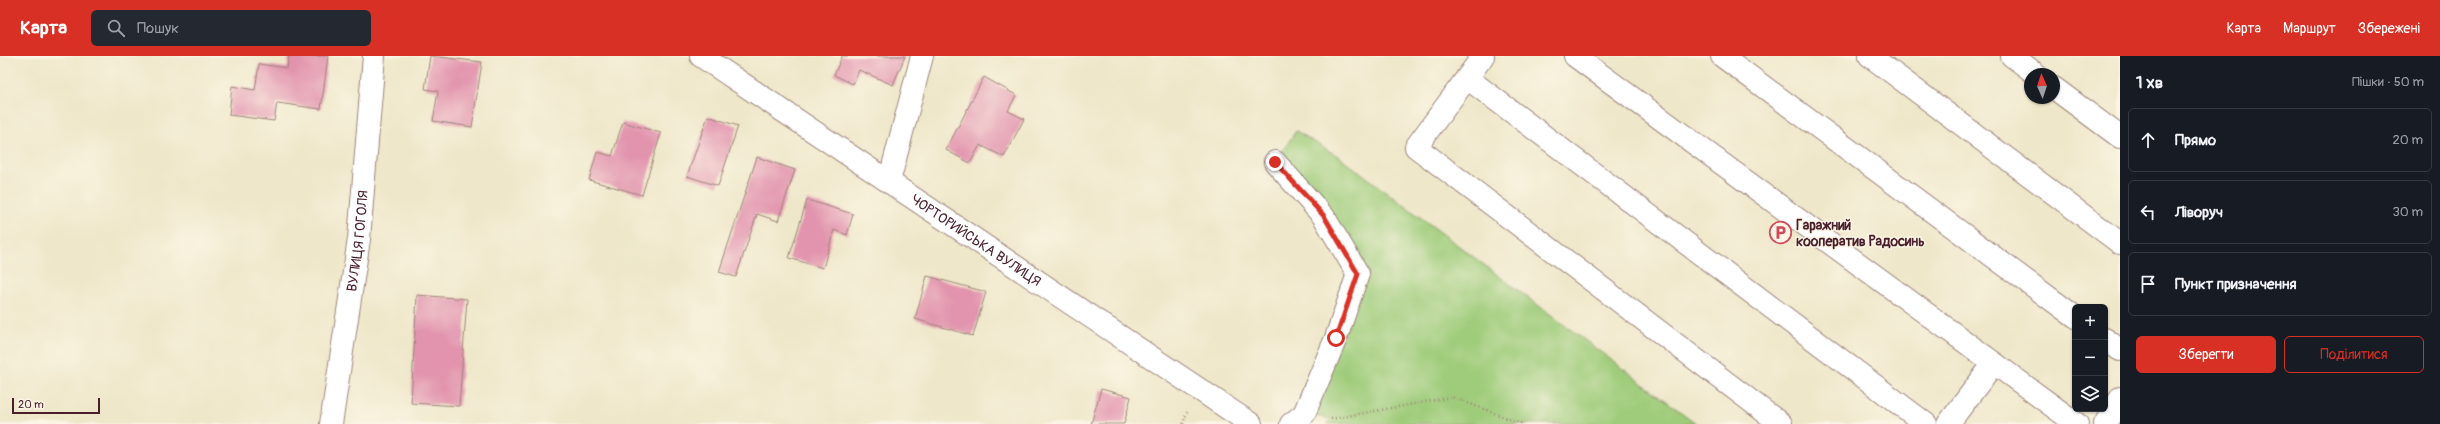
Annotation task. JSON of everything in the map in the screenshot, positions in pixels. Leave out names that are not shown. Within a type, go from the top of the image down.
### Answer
[{"type":"street","name":"ВУЛИЦЯ ГОГОЛЯ","points":[[331,424],[359,239],[374,56]]},
{"type":"street","name":"ЧОРТОРИЙСЬКА ВУЛИЦЯ","points":[[701,56],[1251,424]]},
{"type":"street","points":[[890,182],[922,56]]},
{"type":"street","points":[[1483,56],[1416,147],[1780,424]]},
{"type":"street","points":[[1574,56],[2077,424]]},
{"type":"street","points":[[1722,56],[2072,315]]},
{"type":"street","points":[[1870,56],[2120,243]]},
{"type":"street","points":[[2012,56],[2028,68]]},
{"type":"street","points":[[1467,78],[1926,424]]},
{"type":"street","points":[[2060,92],[2120,137]]},
{"type":"street","points":[[1275,162],[1324,216],[1358,274],[1336,338],[1304,414],[1290,424]]},
{"type":"street","points":[[2106,340],[2120,350]]},
{"type":"street","points":[[1948,424],[1994,363]]},
{"type":"street","points":[[2105,424],[2120,398]]},
{"type":"path","points":[[1327,424],[1331,419],[1452,397],[1523,424]]},
{"type":"green space","points":[[1296,131],[1341,158],[1697,424],[1327,424],[1331,419],[1304,414],[1358,274],[1275,162]]},
{"type":"building","points":[[289,56],[328,56],[321,109],[277,103],[274,121],[229,115],[232,86],[255,90],[259,64],[287,68]]},
{"type":"building","points":[[430,56],[482,62],[472,127],[433,121],[438,91],[425,89]]},
{"type":"building","points":[[842,56],[905,56],[893,85],[859,70],[853,84],[834,75]]},
{"type":"building","points":[[984,77],[1016,95],[1008,111],[1024,119],[1004,157],[980,145],[970,163],[946,150]]},
{"type":"building","points":[[708,116],[738,126],[718,186],[687,176]]},
{"type":"building","points":[[623,122],[661,133],[642,195],[589,180],[597,152],[612,156]]},
{"type":"building","points":[[757,157],[795,170],[778,221],[757,214],[736,277],[719,272]]},
{"type":"building","points":[[807,200],[853,214],[847,235],[834,230],[823,268],[789,258]]},
{"type":"building","points":[[927,276],[986,292],[973,336],[915,319]]},
{"type":"building","points":[[417,295],[467,299],[459,406],[411,403]]},
{"type":"building","points":[[1101,389],[1131,397],[1124,424],[1091,424]]},
{"type":"place","name":"Гаражний кооператив Радосинь","points":[[1780,233]]},
{"type":"route","points":[[1275,162],[1324,216],[1358,274],[1336,338]]}]
